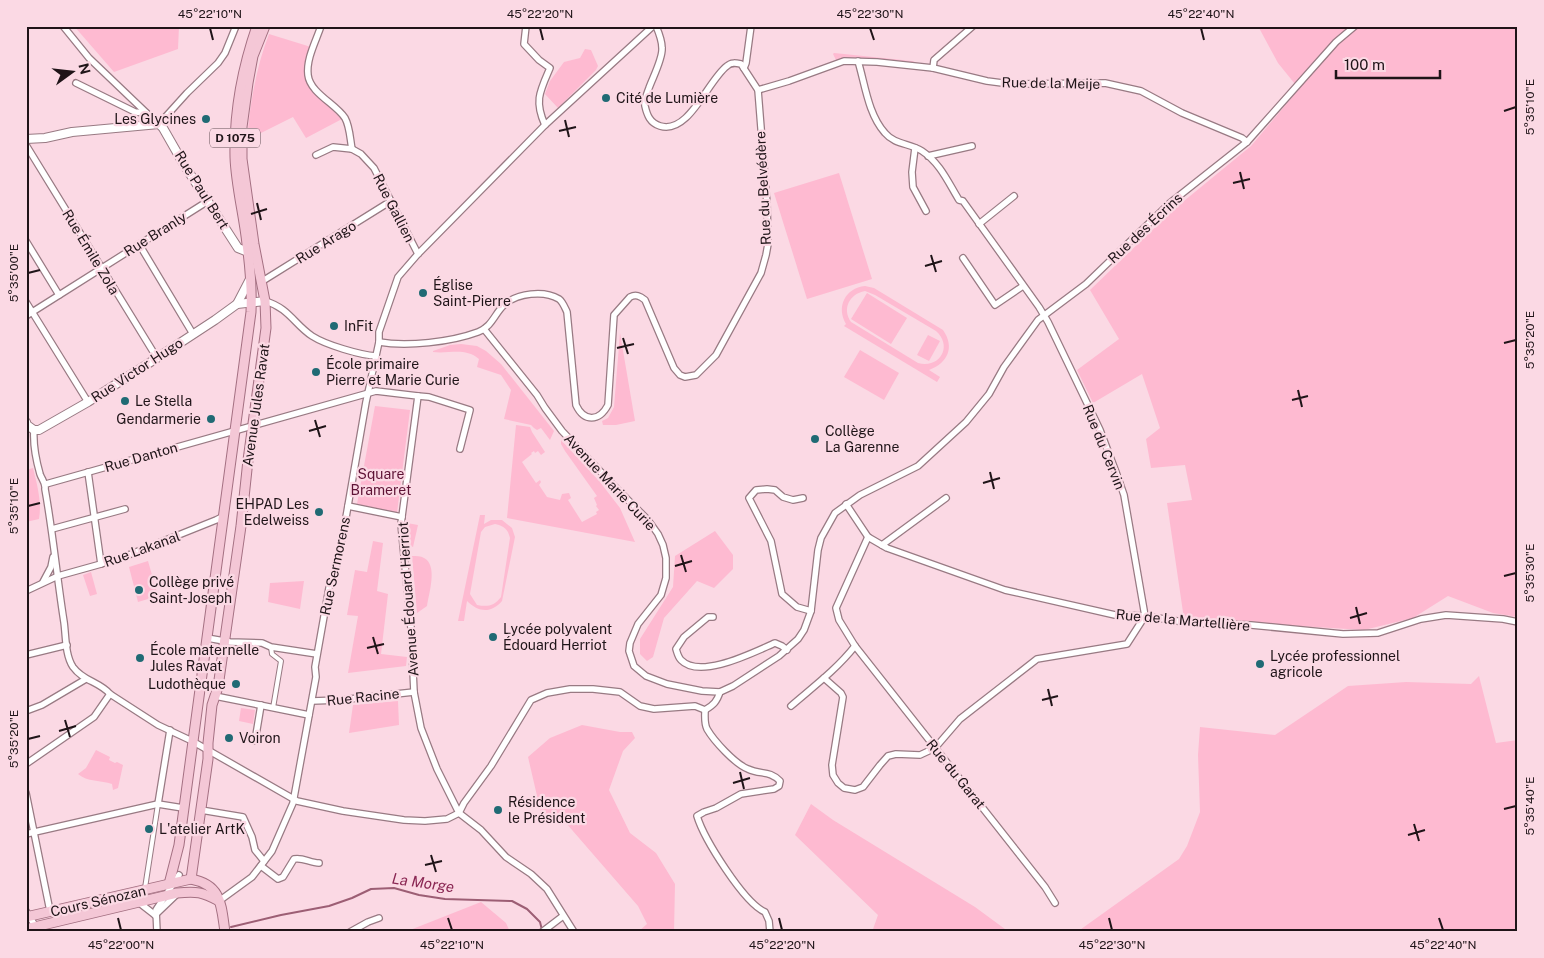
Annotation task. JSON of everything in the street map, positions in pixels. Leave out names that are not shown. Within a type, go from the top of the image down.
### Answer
[{"type":"main road","name":"D 1075","points":[[252,251],[235,159],[235,127],[241,82],[247,55],[257,26]]},
{"type":"main road","name":"D 1075","points":[[252,251],[242,159],[242,127],[253,56],[265,26]]},
{"type":"main road","points":[[26,139],[45,138],[72,132],[158,124]]},
{"type":"main road","name":"Rue Paul Bert","points":[[158,124],[163,128],[238,248],[252,251]]},
{"type":"main road","name":"Avenue Jules Ravat","points":[[179,845],[246,355],[251,303],[252,251]]},
{"type":"main road","name":"Avenue Jules Ravat","points":[[181,881],[201,810],[208,759],[212,705],[224,641],[266,328],[265,302],[252,251]]},
{"type":"main road","name":"Rue Victor Hugo","points":[[34,430],[39,430],[88,402],[215,320],[236,304],[250,279]]},
{"type":"main road","points":[[236,304],[265,302]]},
{"type":"main road","points":[[26,422],[34,430]]},
{"type":"main road","points":[[224,512],[241,513]]},
{"type":"main road","points":[[194,728],[200,738],[209,735]]},
{"type":"main road","points":[[177,893],[181,881],[179,845]]},
{"type":"main road","points":[[179,845],[181,881],[194,891],[219,901]]},
{"type":"main road","points":[[181,881],[206,883],[214,890],[218,895],[224,930]]},
{"type":"main road","name":"Cours Sénozan","points":[[27,915],[181,881]]},
{"type":"main road","name":"Cours Sénozan","points":[[26,929],[38,929],[137,901],[194,891]]},
{"type":"main road","points":[[38,929],[52,916],[71,913],[78,905]]},
{"type":"street","points":[[63,26],[89,58],[158,124],[218,63],[225,53],[236,26]]},
{"type":"street","points":[[316,155],[333,147],[352,149],[345,118],[311,85],[308,76],[309,64],[321,26]]},
{"type":"street","points":[[526,26],[524,44],[539,60],[550,68],[539,102],[539,109],[545,125]]},
{"type":"street","points":[[654,26],[661,39],[663,50],[644,100],[647,114],[653,123],[667,127],[682,122],[718,74],[728,64],[741,64],[758,90]]},
{"type":"street","name":"Rue Sermorens","points":[[219,901],[252,877],[272,851],[294,800],[316,677],[315,667],[329,588],[336,568],[379,342],[379,332],[398,277],[418,254],[545,125],[654,26]]},
{"type":"street","points":[[744,68],[751,26]]},
{"type":"street","points":[[934,68],[934,60],[973,26]]},
{"type":"street","name":"Rue des Écrins","points":[[1044,315],[1086,284],[1170,203],[1247,142],[1336,42],[1354,26]]},
{"type":"street","name":"Rue de la Meije","points":[[758,90],[844,61],[877,62],[934,68],[1010,84],[1105,83],[1141,90],[1182,113],[1242,138],[1247,142]]},
{"type":"street","name":"Rue du Cervin","points":[[858,61],[876,122],[891,139],[921,150],[939,166],[959,200],[964,201],[1044,315],[1100,430],[1124,495],[1146,616]]},
{"type":"street","points":[[76,83],[135,112],[146,113]]},
{"type":"street","name":"Rue du Belvédère","points":[[484,329],[491,323],[504,304],[514,299],[529,294],[545,294],[559,300],[567,312],[576,405],[580,413],[586,417],[596,417],[604,414],[608,405],[614,315],[630,297],[634,295],[639,296],[644,300],[649,309],[674,368],[680,375],[685,377],[696,375],[716,354],[761,272],[766,256],[768,244],[767,204],[758,90]]},
{"type":"street","name":"Rue Émile Zola","points":[[26,145],[157,358]]},
{"type":"street","points":[[928,156],[972,146]]},
{"type":"street","points":[[915,148],[912,172],[913,187],[926,211]]},
{"type":"street","name":"Rue Gallien","points":[[352,149],[361,154],[374,168],[418,254]]},
{"type":"street","points":[[979,224],[1014,196]]},
{"type":"street","name":"Rue Branly","points":[[26,316],[208,201]]},
{"type":"street","name":"Rue Arago","points":[[261,282],[391,201]]},
{"type":"street","points":[[26,241],[59,295]]},
{"type":"street","points":[[139,244],[193,334]]},
{"type":"street","points":[[964,258],[995,305],[1024,286]]},
{"type":"street","points":[[26,302],[88,402]]},
{"type":"street","points":[[265,302],[282,309],[311,335],[321,341],[376,356]]},
{"type":"street","points":[[705,710],[717,700],[720,692],[733,686],[787,650],[804,630],[811,611],[821,538],[835,513],[860,495],[918,466],[971,417],[989,394],[1004,367],[1038,320],[1044,315]]},
{"type":"street","points":[[379,342],[422,344],[453,339],[484,329]]},
{"type":"street","name":"Avenue Marie Curie","points":[[484,329],[537,395],[562,431],[648,520],[663,545],[666,558],[666,578],[661,595],[638,624],[630,642],[629,650],[634,666],[646,676],[667,684],[702,691],[720,692]]},
{"type":"street","points":[[369,394],[376,391],[418,396],[436,399],[470,410],[460,449]]},
{"type":"street","name":"Rue Danton","points":[[46,484],[369,394]]},
{"type":"street","name":"Avenue Édouard Herriot","points":[[418,396],[402,517],[414,692],[421,728],[428,748],[459,813]]},
{"type":"street","points":[[34,430],[33,437],[37,462],[41,477],[46,484],[45,489],[67,645],[73,666],[86,679],[158,725],[192,741],[294,800],[315,806],[404,820],[447,819],[459,813],[491,766],[531,700],[547,693],[570,689],[593,689],[620,692],[640,706],[654,709],[695,706],[705,710]]},
{"type":"street","points":[[88,472],[101,564]]},
{"type":"street","points":[[803,498],[793,500],[782,498],[775,490],[767,489],[756,490],[750,498],[771,541],[782,594],[797,607],[811,611]]},
{"type":"street","points":[[882,545],[946,498]]},
{"type":"street","name":"Rue de la Martellière","points":[[846,504],[868,537],[887,548],[1005,590],[1116,615],[1146,616],[1190,623],[1342,634],[1378,633],[1421,619],[1446,616],[1503,619],[1518,622]]},
{"type":"street","points":[[348,506],[402,517]]},
{"type":"street","points":[[52,529],[125,509]]},
{"type":"street","name":"Rue Lakanal","points":[[26,591],[58,576],[101,564],[174,538],[224,512]]},
{"type":"street","name":"Rue du Garat","points":[[868,537],[836,608],[839,620],[855,646],[1045,887],[1054,903]]},
{"type":"street","points":[[43,582],[51,566],[54,548]]},
{"type":"street","points":[[824,678],[843,697],[832,765],[833,774],[838,783],[844,788],[855,790],[863,787],[888,756],[896,754],[920,755],[935,748],[960,719],[1037,659],[1127,644],[1146,616]]},
{"type":"street","points":[[713,617],[708,617],[684,637],[676,649],[680,659],[690,666],[706,667],[737,659],[775,643],[787,650]]},
{"type":"street","points":[[207,638],[262,643],[271,647],[318,654]]},
{"type":"street","points":[[26,655],[67,645]]},
{"type":"street","points":[[791,706],[847,657],[855,646]]},
{"type":"street","points":[[271,647],[272,654],[281,661],[273,708]]},
{"type":"street","points":[[26,710],[42,705],[86,679]]},
{"type":"street","name":"Rue Racine","points":[[312,701],[414,692]]},
{"type":"street","points":[[26,764],[94,717],[110,694]]},
{"type":"street","points":[[215,696],[309,714]]},
{"type":"street","points":[[255,741],[261,705]]},
{"type":"street","points":[[705,710],[705,722],[708,730],[725,751],[746,769],[771,774],[780,781],[779,786],[774,789],[741,794],[697,816],[710,847],[741,890],[759,910],[767,915],[770,932]]},
{"type":"street","points":[[145,890],[170,730]]},
{"type":"street","points":[[26,793],[50,911]]},
{"type":"street","points":[[26,834],[158,804],[183,808]]},
{"type":"street","points":[[201,810],[242,816],[252,837],[255,850],[263,863],[278,879],[283,877],[294,859],[300,858],[312,863],[319,863]]},
{"type":"street","points":[[459,813],[481,830],[506,857],[531,874],[547,889],[574,932]]},
{"type":"street","points":[[157,932],[156,915],[158,906],[181,881]]},
{"type":"street","points":[[156,915],[177,893]]},
{"type":"street","points":[[137,901],[156,915]]},
{"type":"street","points":[[27,915],[38,929]]},
{"type":"street","points":[[542,932],[563,916]]},
{"type":"street","points":[[350,932],[379,918]]},
{"type":"green space","points":[[74,26],[179,26],[178,49],[114,72]]},
{"type":"green space","points":[[1258,26],[1518,26],[1518,617],[1493,613],[1448,596],[1413,618],[1364,630],[1184,619],[1167,503],[1192,500],[1185,465],[1151,468],[1146,439],[1160,428],[1142,374],[1093,403],[1077,370],[1119,339],[1090,290],[1173,210],[1251,146],[1299,89],[1278,63]]},
{"type":"green space","points":[[269,34],[311,47],[305,67],[309,84],[319,97],[342,119],[306,138],[293,117],[247,140],[254,86]]},
{"type":"green space","points":[[585,49],[591,50],[598,66],[558,108],[545,94],[550,81],[564,62],[580,58]]},
{"type":"green space","points":[[834,53],[918,63],[917,66],[860,58],[836,60]]},
{"type":"green space","points":[[839,173],[872,279],[807,299],[774,193]]},
{"type":"green space","points":[[865,286],[874,288],[943,330],[949,342],[948,354],[941,363],[929,370],[940,377],[937,382],[844,326],[846,324],[843,318],[842,305],[844,299],[852,290]],"holes":[[[865,291],[936,331],[943,343],[942,355],[932,363],[918,363],[851,322],[847,312],[851,299]]]},
{"type":"green space","points":[[867,293],[907,318],[891,344],[851,319]]},
{"type":"green space","points":[[620,333],[635,421],[616,425],[603,425],[602,421],[608,418],[614,407]]},
{"type":"green space","points":[[928,335],[940,341],[929,361],[917,355]]},
{"type":"green space","points":[[450,345],[477,346],[501,364],[554,431],[550,440],[541,428],[537,430],[531,425],[504,419],[511,390],[501,375],[477,367],[479,359],[474,355],[463,352],[433,352]]},
{"type":"green space","points":[[860,350],[899,373],[884,400],[844,377]]},
{"type":"green space","name":"Square Brameret","points":[[375,406],[410,410],[397,513],[357,504]]},
{"type":"green space","points":[[516,425],[530,427],[545,452],[541,455],[538,451],[535,453],[534,451],[522,462],[536,483],[540,480],[539,485],[547,497],[560,500],[562,494],[569,493],[571,498],[568,500],[582,522],[597,514],[596,512],[599,510],[594,498],[597,496],[565,451],[561,440],[600,482],[620,508],[635,542],[507,518]]},
{"type":"green space","points":[[33,468],[40,513],[39,519],[26,522],[26,470]]},
{"type":"green space","points":[[480,515],[485,515],[484,524],[491,520],[502,520],[512,528],[515,537],[502,601],[489,610],[484,610],[471,605],[467,601],[464,621],[458,621]],"holes":[[[495,524],[507,530],[510,538],[501,597],[490,605],[477,605],[470,594],[481,532],[485,527]]]},
{"type":"green space","points":[[407,523],[418,525],[413,547],[409,545]]},
{"type":"green space","points":[[715,531],[733,555],[733,569],[714,588],[697,581],[664,618],[653,657],[647,661],[640,654],[640,639],[673,587],[675,556]]},
{"type":"green space","points":[[373,541],[383,543],[377,591],[388,594],[381,654],[407,657],[406,666],[348,673],[358,616],[347,615],[355,570],[367,572]]},
{"type":"green space","points":[[412,556],[424,558],[431,567],[432,573],[427,606],[417,613]]},
{"type":"green space","points":[[148,561],[158,596],[138,602],[129,567]]},
{"type":"green space","points":[[91,572],[97,594],[90,596],[83,575]]},
{"type":"green space","points":[[304,581],[300,609],[268,602],[270,583]]},
{"type":"green space","points":[[1479,676],[1496,743],[1518,740],[1518,932],[1077,932],[1179,859],[1187,846],[1200,812],[1198,755],[1200,727],[1275,735],[1348,686],[1406,682],[1471,684]]},
{"type":"green space","points":[[398,701],[399,725],[349,733],[353,705]]},
{"type":"green space","points":[[241,708],[255,710],[253,724],[239,721]]},
{"type":"green space","points":[[582,725],[620,732],[632,732],[635,738],[623,751],[609,790],[630,833],[656,853],[675,884],[674,932],[638,932],[647,924],[638,906],[566,823],[541,813],[528,757],[550,738]]},
{"type":"green space","points":[[96,750],[110,757],[109,760],[123,765],[118,788],[113,790],[112,784],[90,780],[78,774],[86,768]]},
{"type":"green space","points":[[811,804],[833,820],[975,907],[1009,932],[872,932],[878,915],[795,835]]},
{"type":"green space","points":[[481,902],[506,923],[510,932],[405,932]]},
{"type":"waterway","name":"La Morge","points":[[231,927],[329,906],[371,889],[394,888],[419,895],[445,899],[512,901],[527,909],[540,922],[542,930]]},
{"type":"place","name":"Cité de Lumière","points":[[606,98]]},
{"type":"place","name":"Les Glycines","points":[[206,119]]},
{"type":"place","name":"Église Saint-Pierre","points":[[423,293]]},
{"type":"place","name":"InFit","points":[[334,326]]},
{"type":"place","name":"École primaire Pierre et Marie Curie","points":[[316,372]]},
{"type":"place","name":"Le Stella","points":[[125,401]]},
{"type":"place","name":"Gendarmerie","points":[[211,419]]},
{"type":"place","name":"Collège La Garenne","points":[[815,439]]},
{"type":"place","name":"EHPAD Les Edelweiss","points":[[319,512]]},
{"type":"place","name":"Collège privé Saint-Joseph","points":[[139,590]]},
{"type":"place","name":"Lycée polyvalent Édouard Herriot","points":[[493,637]]},
{"type":"place","name":"École maternelle Jules Ravat","points":[[140,658]]},
{"type":"place","name":"Lycée professionnel agricole","points":[[1260,664]]},
{"type":"place","name":"Ludothèque","points":[[236,684]]},
{"type":"place","name":"Voiron","points":[[229,738]]},
{"type":"place","name":"Résidence le Président","points":[[498,810]]},
{"type":"place","name":"L'atelier ArtK","points":[[149,829]]}]
